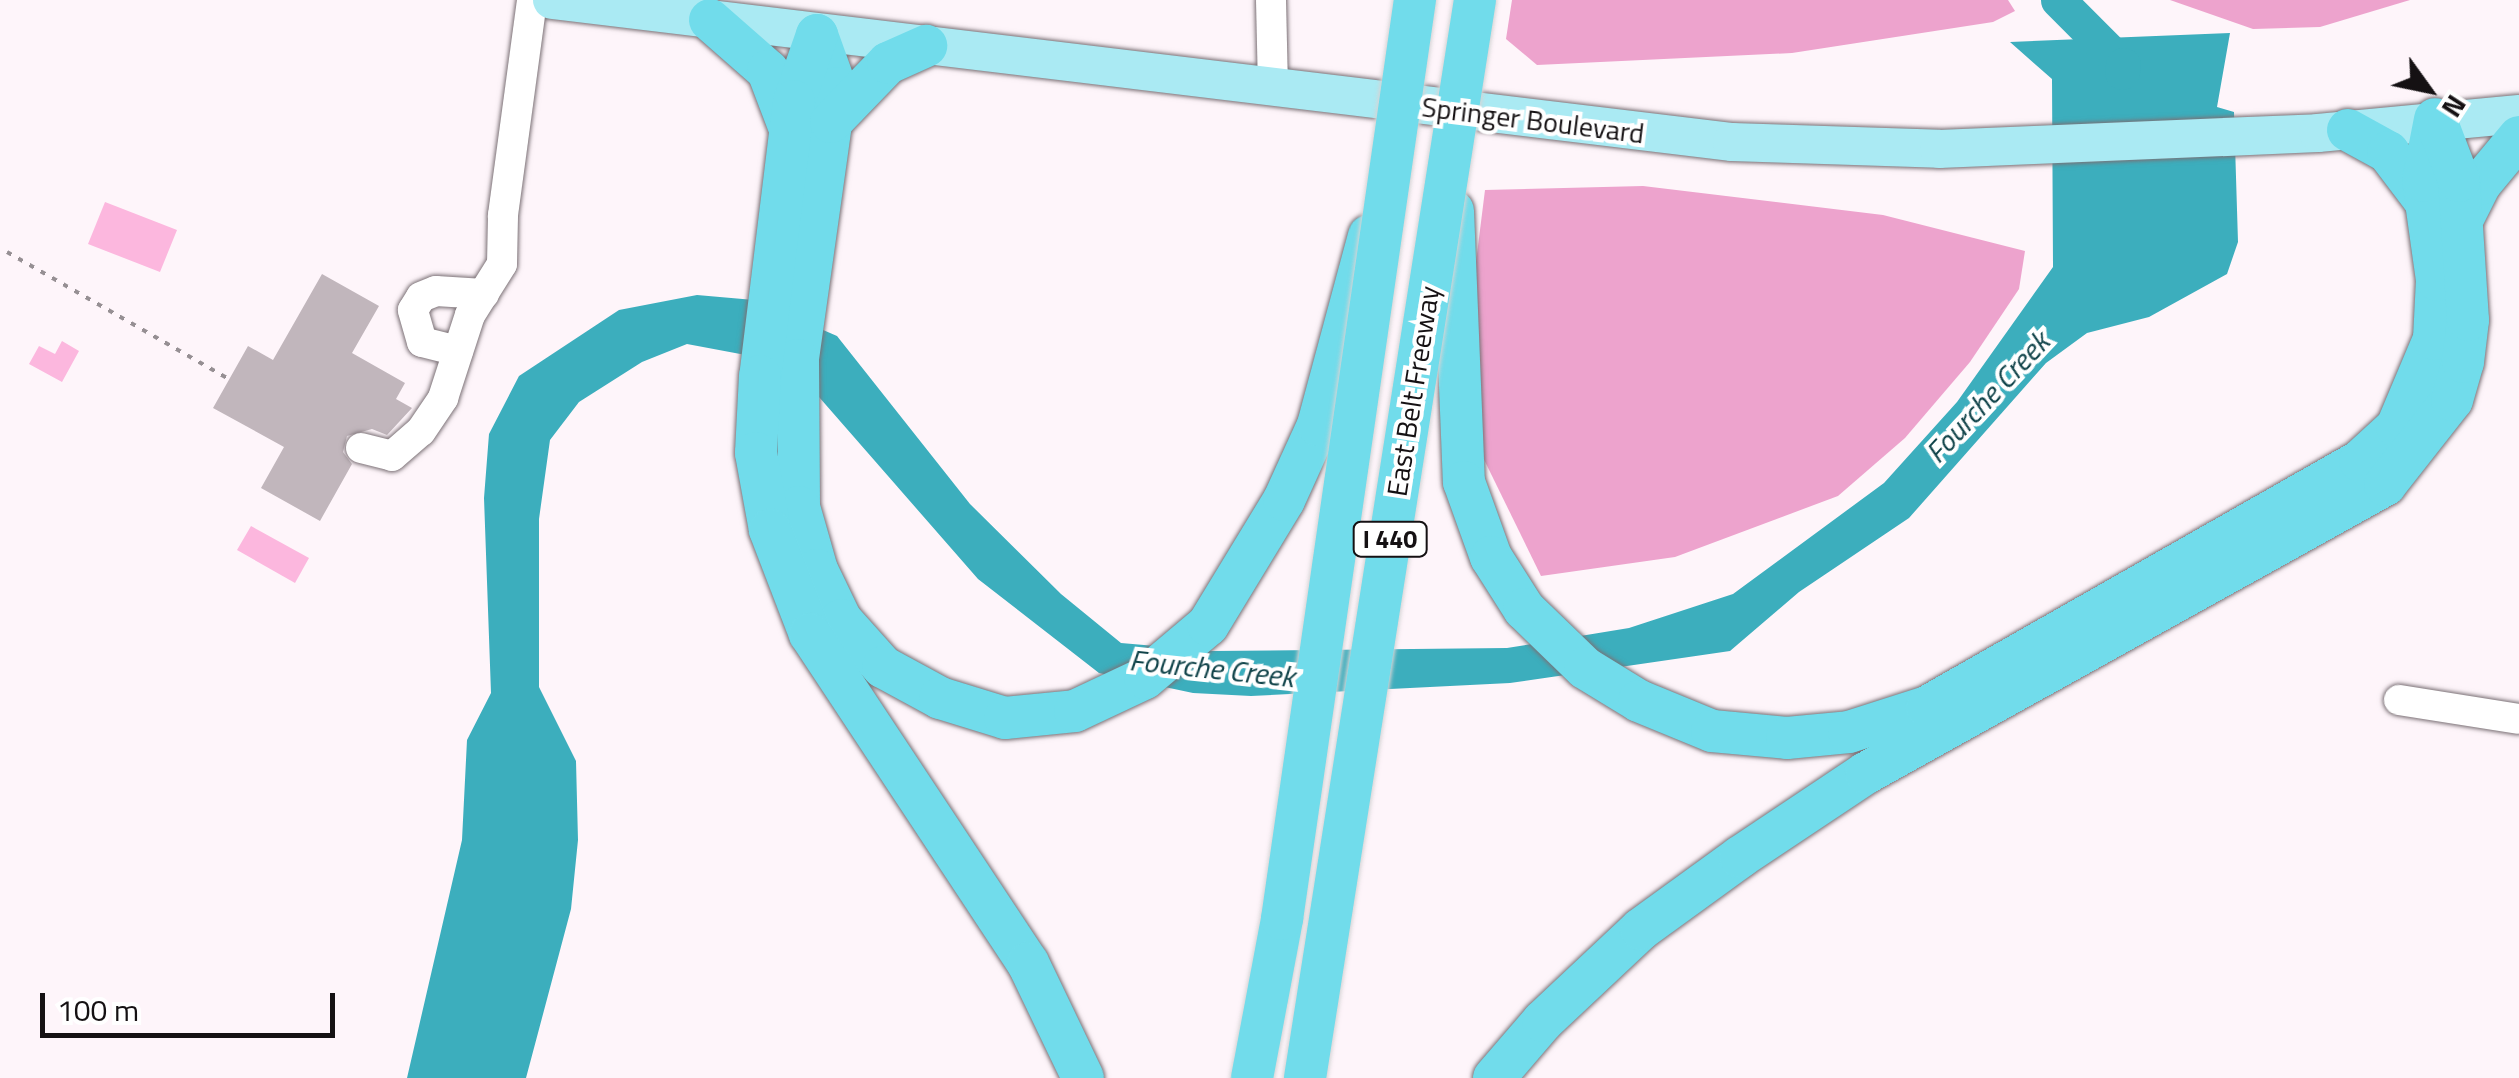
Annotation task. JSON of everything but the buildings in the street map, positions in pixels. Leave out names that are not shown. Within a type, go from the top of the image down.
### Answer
[{"type":"highway","name":"East Belt Freeway","points":[[1252,1078],[1282,919],[1415,0]]},
{"type":"highway","name":"East Belt Freeway","points":[[1305,1078],[1475,0]]},
{"type":"highway","points":[[710,20],[768,71],[811,126]]},
{"type":"highway","points":[[817,35],[801,200],[756,453],[770,530],[810,634],[1028,963],[1082,1078]]},
{"type":"highway","points":[[811,126],[888,62],[926,46]]},
{"type":"highway","points":[[2436,119],[2459,181],[2444,211]]},
{"type":"highway","points":[[1494,1078],[1543,1021],[1642,929],[1740,857],[1866,774],[2385,485],[2437,390],[2468,320],[2444,211],[2388,152],[2333,131]]},
{"type":"highway","points":[[2444,211],[2480,184],[2519,137]]},
{"type":"highway","points":[[801,200],[796,432],[800,507],[816,570],[841,620],[883,666],[940,698],[1005,718],[1076,711],[1144,678],[1208,625],[1247,569],[1318,425],[1397,145]]},
{"type":"highway","points":[[1453,156],[1464,482],[1491,556],[1524,609],[1586,668],[1639,701],[1712,731],[1787,738],[1834,734],[1927,707],[2360,461],[2437,390]]},
{"type":"main road","name":"Springer Boulevard","points":[[552,0],[817,35],[1732,142],[1939,148],[2333,131],[2519,114]]},
{"type":"lane","points":[[362,448],[392,456],[421,431],[443,398],[458,351],[502,264],[503,215],[532,0]]},
{"type":"lane","points":[[1271,0],[1273,88]]},
{"type":"lane","points":[[458,351],[422,342],[412,310],[421,297],[436,292],[484,294]]},
{"type":"lane","points":[[2399,700],[2519,719]]},
{"type":"path","points":[[7,252],[229,379]]},
{"type":"shaded area","points":[[1512,0],[2008,0],[2015,11],[1993,22],[1792,53],[1537,65],[1506,39]]},
{"type":"shaded area","points":[[2170,0],[2410,0],[2320,27],[2253,29]]},
{"type":"shaded area","points":[[1643,186],[1883,215],[2025,251],[2019,289],[1970,362],[1905,438],[1838,496],[1675,557],[1541,576],[1472,435],[1470,310],[1485,190]]},
{"type":"shaded area","points":[[105,202],[177,230],[160,272],[88,244]]},
{"type":"shaded area","points":[[62,341],[79,351],[62,382],[29,364],[39,346],[55,354]]},
{"type":"shaded area","points":[[251,526],[309,558],[295,583],[237,550]]},
{"type":"water","points":[[2230,33],[2217,107],[2234,112],[2238,242],[2227,274],[2149,317],[2087,333],[2046,363],[1909,518],[1799,592],[1730,651],[1510,683],[1251,696],[1193,693],[1099,673],[978,579],[819,397],[751,356],[687,344],[642,362],[579,402],[550,440],[539,519],[539,687],[576,761],[578,840],[571,909],[526,1078],[407,1078],[462,840],[467,740],[491,693],[484,498],[489,434],[519,376],[619,310],[697,295],[754,300],[837,336],[970,504],[1061,594],[1121,643],[1213,651],[1507,648],[1629,628],[1733,594],[1884,483],[1957,402],[2053,267],[2052,79],[2010,42]]},
{"type":"waterway","name":"Fourche Creek","points":[[2058,0],[2123,65],[2122,72]]}]
